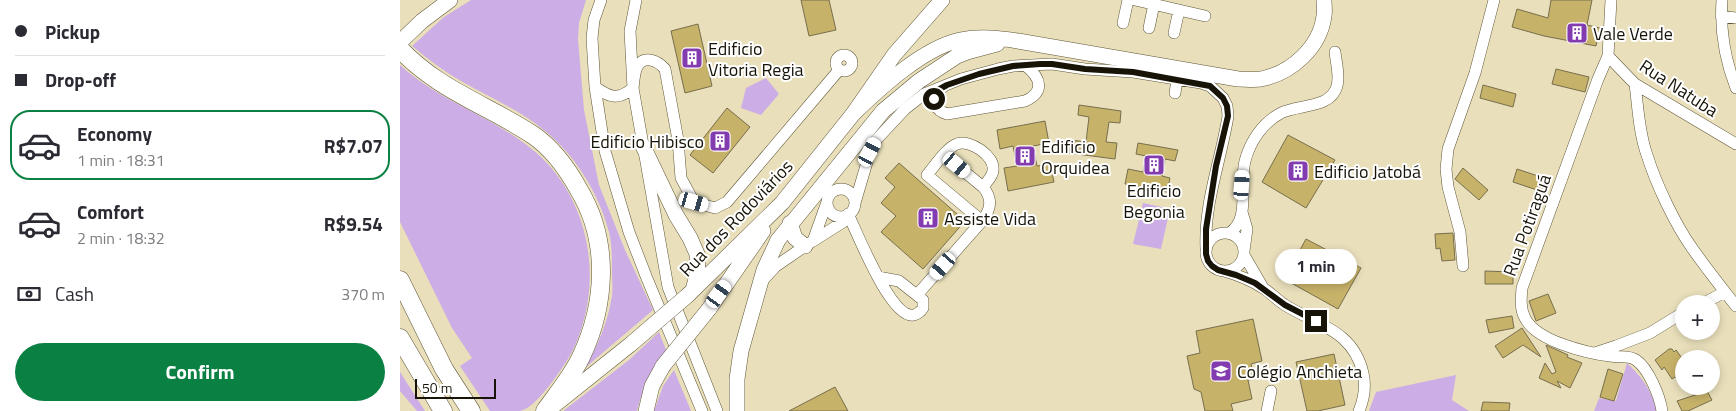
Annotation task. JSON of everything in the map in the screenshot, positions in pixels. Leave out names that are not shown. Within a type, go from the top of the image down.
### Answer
[{"type":"highway","points":[[400,49],[426,73],[451,90],[535,136],[549,149],[572,177],[589,209],[597,231],[602,263],[597,314],[580,359],[546,411]]},
{"type":"highway","points":[[400,280],[444,369],[471,411]]},
{"type":"highway","points":[[400,338],[443,411]]},
{"type":"main road","points":[[400,42],[422,20],[450,0]]},
{"type":"main road","points":[[894,55],[927,0]]},
{"type":"main road","name":"Rua dos Rodoviários","points":[[546,411],[631,344],[691,293],[782,203],[853,114],[894,55],[942,0]]},
{"type":"main road","points":[[853,114],[882,86],[935,49],[959,40],[972,38],[990,37],[1238,79],[1261,79],[1280,73],[1301,59],[1317,40],[1324,15],[1324,0]]},
{"type":"main road","points":[[736,411],[737,379],[741,351],[759,285],[770,254],[790,223],[883,111],[919,81],[957,56],[1018,41]]},
{"type":"main road","points":[[643,146],[666,197],[697,254],[698,272],[691,293]]},
{"type":"main road","points":[[823,184],[828,146]]},
{"type":"main road","points":[[646,411],[652,386],[663,366],[709,309],[782,203]]},
{"type":"main road","points":[[790,223],[795,238],[809,243]]},
{"type":"street","points":[[601,0],[594,20],[592,38],[595,87],[606,151],[629,232],[702,411]]},
{"type":"street","points":[[636,0],[630,31],[633,88],[668,287],[716,411]]},
{"type":"street","points":[[1123,23],[1128,0]]},
{"type":"street","points":[[1135,0],[1205,16]]},
{"type":"street","points":[[1463,266],[1460,232],[1448,187],[1446,168],[1448,149],[1476,73],[1494,0]]},
{"type":"street","name":"Rua Potiraguá","points":[[1611,0],[1608,56],[1522,288],[1521,300],[1525,319],[1531,328],[1539,333],[1566,346],[1611,357],[1636,360],[1643,367],[1650,380],[1658,396],[1662,411]]},
{"type":"street","points":[[1722,0],[1721,16],[1724,43],[1736,88]]},
{"type":"street","points":[[1149,28],[1154,4]]},
{"type":"street","points":[[1174,33],[1179,10]]},
{"type":"street","points":[[1721,16],[1736,18]]},
{"type":"street","points":[[1229,233],[1238,225],[1242,212],[1243,166],[1254,139],[1269,121],[1280,114],[1300,112],[1326,101],[1332,96],[1337,88],[1338,81],[1335,52]]},
{"type":"street","name":"Rua Natuba","points":[[1608,56],[1635,84],[1736,144]]},
{"type":"street","points":[[595,87],[606,95],[612,96],[627,93],[633,88],[637,67],[642,62],[651,60],[659,62],[665,69],[678,140],[681,178],[694,202],[715,208],[726,202],[839,70]]},
{"type":"street","points":[[759,285],[776,266],[843,222],[854,208],[870,152],[877,139],[905,109],[924,94],[998,69],[1013,66],[1052,64],[1085,69],[1133,72],[1210,86],[1223,98],[1227,106],[1228,116],[1206,229],[1208,261],[1212,266],[1255,283],[1285,305],[1330,328],[1341,336],[1357,355],[1364,380],[1364,394],[1359,411]]},
{"type":"street","points":[[947,85],[936,91],[934,99],[935,106],[947,114],[1025,100],[1032,97],[1038,91],[1039,84],[1033,72],[1026,66]]},
{"type":"street","points":[[1175,93],[1177,80]]},
{"type":"street","points":[[1635,84],[1646,155],[1656,178],[1677,224],[1736,306]]},
{"type":"street","points":[[982,187],[992,175],[994,169],[989,158],[975,145],[959,143],[953,146],[927,175],[982,221]]},
{"type":"street","points":[[917,295],[988,214],[990,206],[990,198],[982,187],[944,155]]},
{"type":"street","points":[[809,243],[830,193],[834,190],[844,189],[852,194],[855,203]]},
{"type":"street","points":[[827,202],[827,206],[832,214],[840,217],[848,214]]},
{"type":"street","points":[[1224,271],[1235,268],[1240,264],[1244,254],[1247,229],[1242,212]]},
{"type":"street","points":[[848,214],[878,277],[890,299],[908,314],[916,315],[923,308],[923,300],[899,281],[878,277]]},
{"type":"street","points":[[1206,248],[1209,241],[1221,233],[1229,233],[1238,238],[1244,254],[1265,289]]},
{"type":"street","points":[[1719,295],[1725,292]]},
{"type":"street","points":[[1593,353],[1650,333],[1675,318]]},
{"type":"street","points":[[1267,411],[1271,391]]},
{"type":"shaded area","points":[[471,0],[586,0],[579,23],[578,39],[584,110],[599,185],[625,250],[653,310],[586,367],[605,324],[612,296],[612,251],[610,237],[605,218],[593,190],[567,152],[535,123],[448,73],[412,46],[444,17]]},
{"type":"shaded area","points":[[400,65],[430,88],[513,135],[528,146],[549,166],[566,189],[579,214],[586,241],[590,269],[588,297],[582,325],[572,352],[557,376],[542,395],[527,408],[520,411],[490,411],[460,366],[472,358],[452,328],[400,222]]},
{"type":"shaded area","points":[[766,78],[779,94],[761,115],[741,108],[746,88]]},
{"type":"shaded area","points":[[1143,203],[1170,209],[1161,249],[1133,244]]},
{"type":"shaded area","points":[[659,332],[666,350],[648,379],[637,411],[563,411],[629,360]]},
{"type":"shaded area","points":[[1627,363],[1646,385],[1657,411],[1594,411],[1599,398],[1616,401]]},
{"type":"shaded area","points":[[674,370],[691,411],[654,411],[663,386]]},
{"type":"shaded area","points":[[400,372],[425,411],[417,411],[400,391]]},
{"type":"shaded area","points":[[1456,375],[1452,400],[1469,411],[1369,411],[1376,392]]},
{"type":"building","points":[[801,0],[829,0],[836,30],[809,36]]},
{"type":"building","points":[[1551,0],[1592,0],[1587,25],[1600,28],[1596,46],[1544,36],[1512,27],[1517,9],[1548,18]]},
{"type":"building","name":"Edificio Vitoria Regia","points":[[698,24],[712,86],[685,93],[671,31]]},
{"type":"building","points":[[1556,69],[1589,77],[1585,92],[1552,84]]},
{"type":"building","points":[[1483,85],[1516,94],[1513,107],[1480,98]]},
{"type":"building","points":[[1079,105],[1121,111],[1120,123],[1109,122],[1106,142],[1117,143],[1115,159],[1069,153],[1071,140],[1086,142],[1089,117],[1078,115]]},
{"type":"building","name":"Edificio Hibisco","points":[[727,108],[750,127],[713,173],[690,155]]},
{"type":"building","name":"Edificio Orquidea","points":[[1045,121],[1049,143],[1033,146],[1037,166],[1050,164],[1054,182],[1008,191],[1004,168],[1017,166],[1013,146],[1000,149],[997,130]]},
{"type":"building","name":"Edificio Jatobá","points":[[1288,135],[1335,160],[1306,208],[1262,182]]},
{"type":"building","name":"Edificio Begonia","points":[[1138,143],[1178,150],[1175,161],[1165,159],[1162,176],[1170,178],[1167,192],[1125,184],[1128,169],[1143,172],[1146,156],[1136,154]]},
{"type":"building","name":"Assiste Vida","points":[[899,163],[965,221],[923,269],[881,232],[896,216],[881,203],[895,187],[885,178]]},
{"type":"building","points":[[1463,168],[1488,190],[1479,200],[1455,179]]},
{"type":"building","points":[[1517,169],[1550,180],[1546,193],[1513,182]]},
{"type":"building","points":[[1453,233],[1455,260],[1442,261],[1440,248],[1436,249],[1435,234]]},
{"type":"building","points":[[1306,239],[1361,268],[1338,309],[1284,279]]},
{"type":"building","points":[[1485,271],[1513,272],[1513,284],[1485,284]]},
{"type":"building","points":[[1548,294],[1556,313],[1536,321],[1529,301]]},
{"type":"building","points":[[1512,316],[1514,328],[1489,333],[1486,320]]},
{"type":"building","name":"Colégio Anchieta","points":[[1253,319],[1262,361],[1251,364],[1254,379],[1248,380],[1252,399],[1231,404],[1233,411],[1205,411],[1201,392],[1194,389],[1187,356],[1200,353],[1196,331]]},
{"type":"building","points":[[1522,328],[1541,357],[1523,345],[1503,358],[1495,346]]},
{"type":"building","points":[[1546,345],[1582,363],[1570,388],[1557,381],[1561,388],[1539,378],[1545,363],[1552,374],[1556,372]]},
{"type":"building","points":[[1669,349],[1675,351],[1675,377],[1672,379],[1664,367],[1662,370],[1655,360]]},
{"type":"building","points":[[1334,354],[1345,405],[1318,411],[1307,411],[1296,362]]},
{"type":"building","points":[[1608,369],[1623,374],[1614,401],[1600,397]]},
{"type":"building","points":[[835,387],[848,411],[789,411]]},
{"type":"building","points":[[1695,395],[1709,395],[1712,400],[1688,411],[1682,411],[1677,401]]},
{"type":"building","points":[[1483,402],[1510,403],[1509,411],[1481,411]]},
{"type":"place","name":"Vale Verde","points":[[1577,33]]},
{"type":"place","name":"Edificio Vitoria Regia","points":[[692,58]]},
{"type":"place","name":"Edificio Hibisco","points":[[720,141]]},
{"type":"place","name":"Edificio Orquidea","points":[[1025,156]]},
{"type":"place","name":"Edificio Begonia","points":[[1154,165]]},
{"type":"place","name":"Edificio Jatobá","points":[[1298,171]]},
{"type":"place","name":"Assiste Vida","points":[[928,218]]},
{"type":"place","name":"Colégio Anchieta","points":[[1221,371]]},
{"type":"route","points":[[934,99],[936,91],[961,79],[1013,66],[1040,64],[1133,72],[1210,86],[1223,98],[1227,106],[1228,116],[1216,166],[1206,229],[1206,254],[1208,261],[1218,270],[1255,283],[1285,305],[1316,321]]}]
